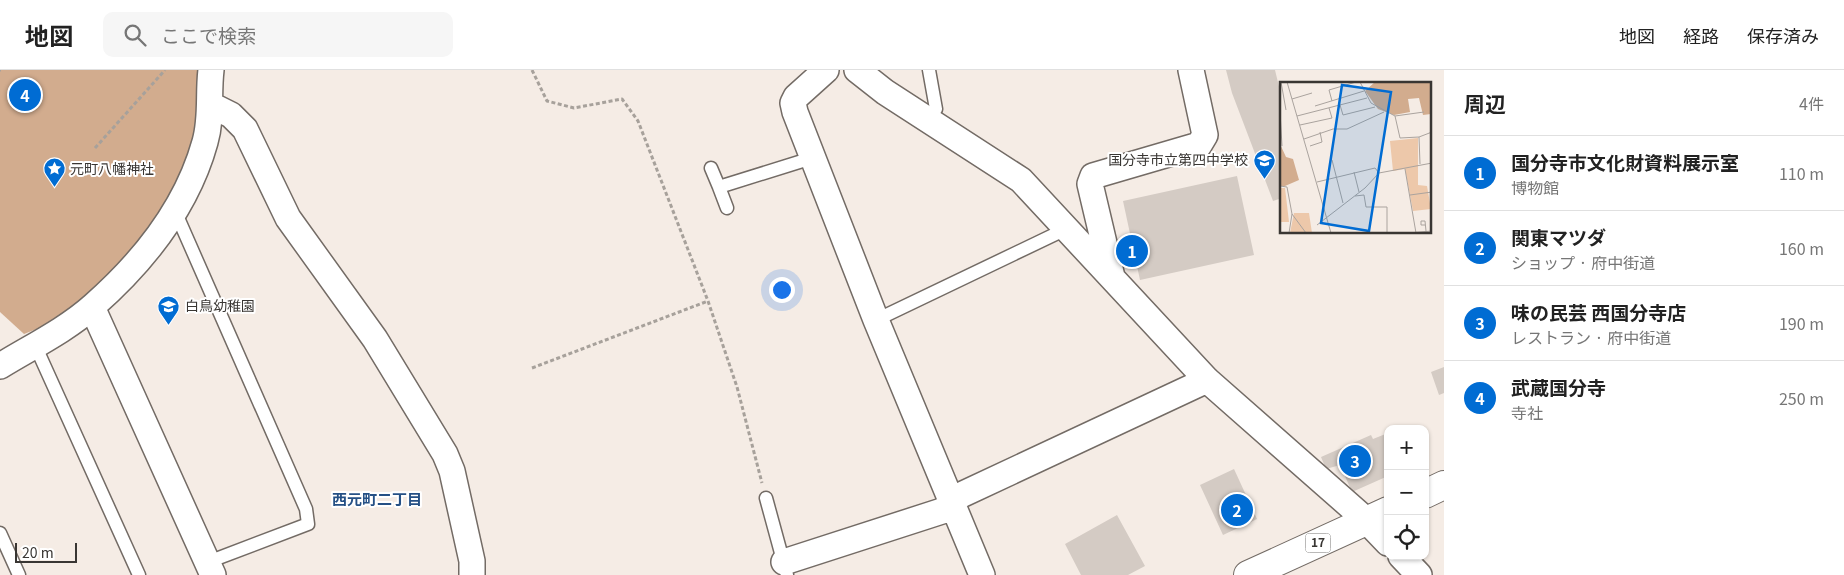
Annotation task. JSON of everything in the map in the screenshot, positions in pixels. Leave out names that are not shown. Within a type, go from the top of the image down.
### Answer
[{"type":"main road","points":[[1429,492],[1444,485]]},
{"type":"main road","name":"17","points":[[1248,575],[1377,515]]},
{"type":"street","points":[[0,366],[92,307],[145,256],[175,211],[195,173],[203,148],[211,104],[211,70]]},
{"type":"street","points":[[826,70],[793,103],[812,158],[876,320],[982,575]]},
{"type":"street","points":[[857,70],[926,120],[1021,180],[1207,380],[1377,515],[1384,533]]},
{"type":"street","points":[[1113,279],[1090,184],[1092,176],[1198,145],[1205,135],[1191,70]]},
{"type":"street","points":[[211,104],[231,115],[244,130],[288,218],[375,339],[445,454],[452,471],[472,561],[472,575]]},
{"type":"street","points":[[92,307],[210,569]]},
{"type":"street","points":[[785,569],[942,511],[961,496],[1207,380]]},
{"type":"street","points":[[1405,560],[1419,575]]},
{"type":"lane","points":[[926,120],[936,109],[929,70]]},
{"type":"lane","points":[[719,186],[812,158]]},
{"type":"lane","points":[[711,168],[727,208]]},
{"type":"lane","points":[[175,211],[306,509],[308,524],[210,569]]},
{"type":"lane","points":[[876,320],[1066,229]]},
{"type":"lane","points":[[35,345],[139,575]]},
{"type":"lane","points":[[766,498],[785,569]]},
{"type":"lane","points":[[0,533],[19,575]]},
{"type":"path","points":[[95,148],[165,70]]},
{"type":"path","points":[[532,70],[547,101],[574,108],[622,98],[638,121],[708,301],[737,387],[766,498]]},
{"type":"path","points":[[532,368],[708,301]]},
{"type":"shaded area","points":[[0,70],[211,70],[195,173],[92,307],[24,334],[0,312]]},
{"type":"building","points":[[1226,70],[1275,70],[1280,91],[1280,199],[1273,201],[1232,93]]},
{"type":"building","points":[[1237,176],[1254,255],[1140,280],[1123,201]]},
{"type":"building","points":[[1444,367],[1444,393],[1439,395],[1431,372]]},
{"type":"building","points":[[1371,435],[1373,439],[1384,435],[1384,478],[1352,492],[1340,465],[1326,469],[1321,457]]},
{"type":"building","points":[[1234,469],[1257,519],[1223,535],[1200,485]]},
{"type":"building","points":[[1117,515],[1145,566],[1128,575],[1081,575],[1065,544]]},
{"type":"place","name":"武蔵国分寺","points":[[25,95]]},
{"type":"place","name":"国分寺市立第四中学校","points":[[1264,179]]},
{"type":"place","name":"元町八幡神社","points":[[54,188]]},
{"type":"place","name":"国分寺市文化財資料展示室","points":[[1132,251]]},
{"type":"place","name":"白鳥幼稚園","points":[[169,325]]},
{"type":"place","name":"味の民芸 西国分寺店","points":[[1355,461]]},
{"type":"place","name":"関東マツダ","points":[[1237,510]]},
{"type":"district","name":"西元町二丁目","points":[[377,500]]}]
